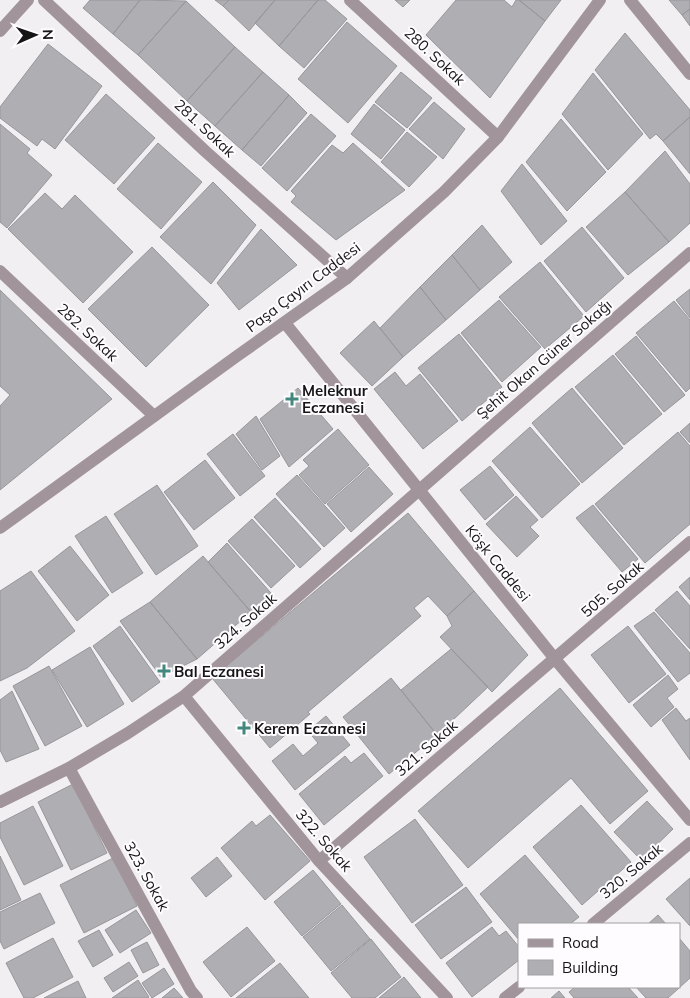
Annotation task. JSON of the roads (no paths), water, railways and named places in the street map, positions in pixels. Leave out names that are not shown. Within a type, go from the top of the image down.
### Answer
[{"type":"street","points":[[0,31],[28,0]]},
{"type":"street","name":"281. Sokak","points":[[44,0],[205,150],[347,278]]},
{"type":"street","name":"280. Sokak","points":[[350,0],[498,137]]},
{"type":"street","name":"Paşa Çayırı Caddesi","points":[[0,528],[347,278],[444,192],[498,137],[600,0]]},
{"type":"street","points":[[630,0],[690,74]]},
{"type":"street","name":"Şehit Okan Güner Sokağı","points":[[419,490],[690,253]]},
{"type":"street","name":"282. Sokak","points":[[0,272],[154,416]]},
{"type":"street","name":"Köşk Caddesi","points":[[285,323],[554,660],[690,820]]},
{"type":"street","name":"324. Sokak","points":[[0,802],[69,768],[128,733],[184,696],[419,490]]},
{"type":"street","name":"505. Sokak","points":[[554,660],[690,542]]},
{"type":"street","name":"321. Sokak","points":[[319,861],[554,660]]},
{"type":"street","name":"322. Sokak","points":[[184,696],[319,861],[447,998]]},
{"type":"street","name":"323. Sokak","points":[[69,768],[191,991],[197,998]]},
{"type":"street","name":"320. Sokak","points":[[594,923],[690,843]]},
{"type":"street","points":[[505,998],[518,988]]},
{"type":"place","name":"Meleknur Eczanesi","points":[[292,399]]},
{"type":"place","name":"Bal Eczanesi","points":[[164,671]]},
{"type":"place","name":"Kerem Eczanesi","points":[[244,728]]}]
